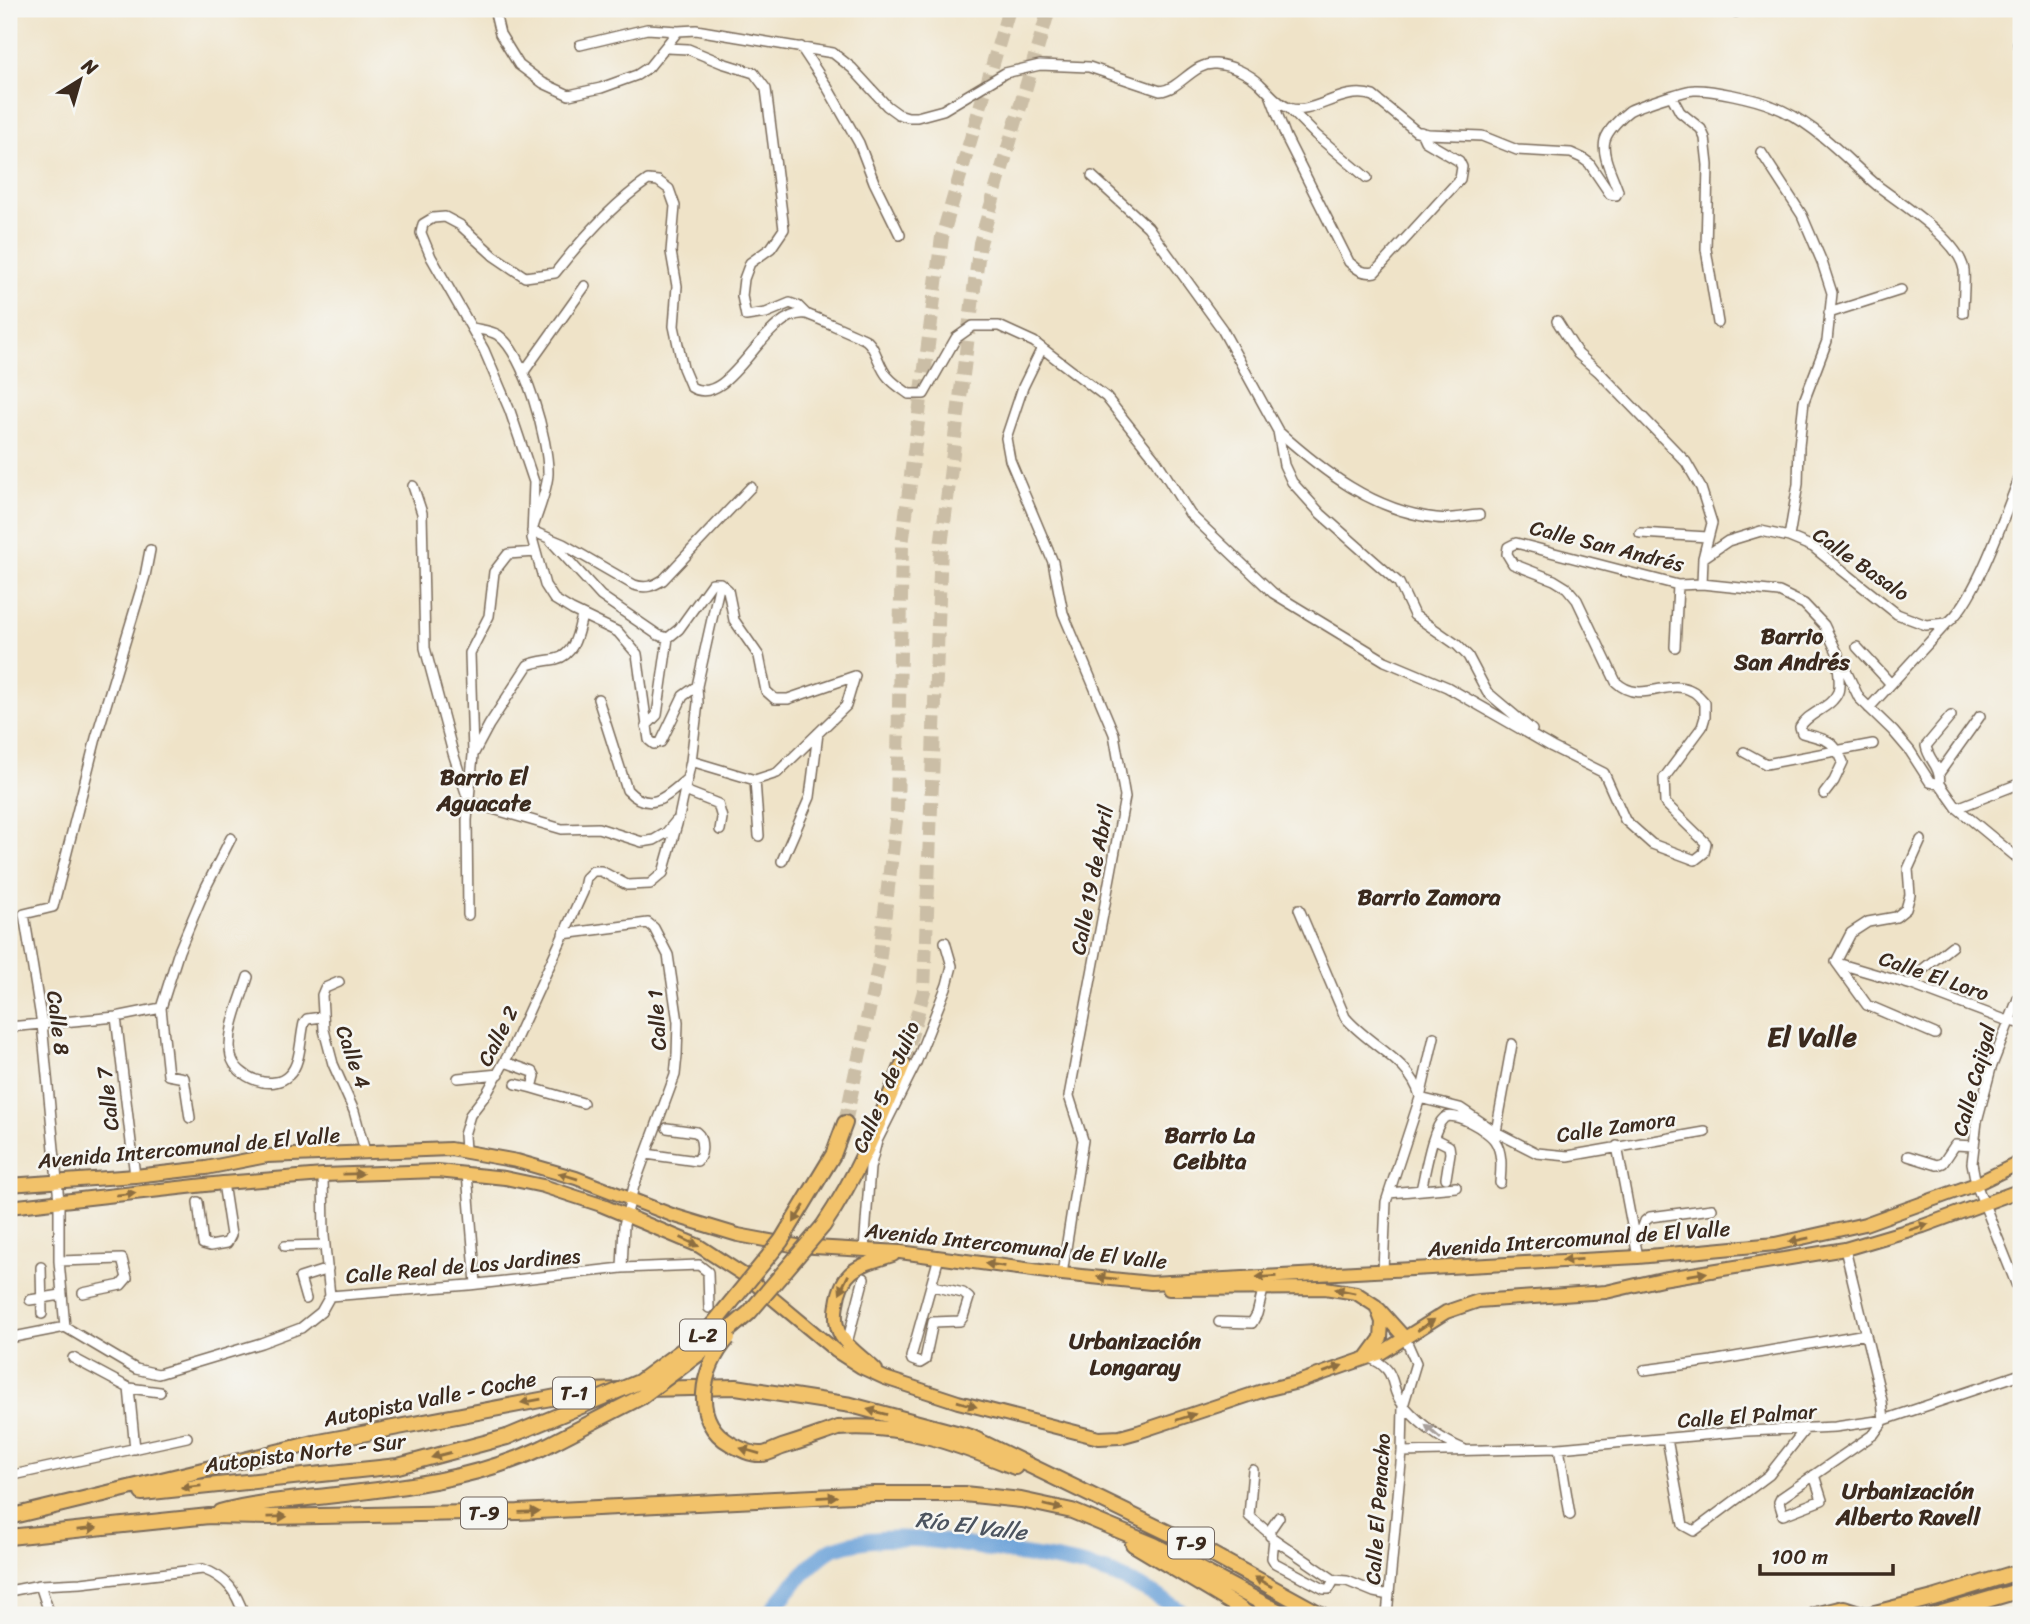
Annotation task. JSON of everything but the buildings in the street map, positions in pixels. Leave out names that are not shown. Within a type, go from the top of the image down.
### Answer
[{"type":"highway","name":"L-2","points":[[209,1516],[250,1504],[434,1481],[523,1457],[641,1397],[750,1313],[823,1226],[845,1194],[874,1136],[903,1064]]},
{"type":"highway","name":"Autopista Norte - Sur","points":[[88,1498],[398,1466],[507,1437],[639,1382],[706,1333],[781,1241],[833,1155],[845,1123]]},
{"type":"highway","points":[[750,1313],[710,1362],[704,1408],[711,1426],[725,1440],[744,1450],[762,1454],[838,1428],[866,1426],[905,1430],[1040,1476],[1056,1477]]},
{"type":"highway","name":"Autopista Valle - Coche","points":[[9,1517],[314,1443],[470,1412],[588,1391],[736,1387],[851,1405],[971,1437],[1204,1550],[1322,1615]]},
{"type":"highway","name":"T-9","points":[[209,1516],[519,1512],[874,1494],[964,1494],[1021,1500],[1072,1511],[1154,1545],[1285,1615]]},
{"type":"highway","points":[[9,1525],[14,1537],[209,1516]]},
{"type":"highway","points":[[1093,1519],[1249,1615]]},
{"type":"highway","points":[[1815,1615],[1844,1608],[1866,1615],[2021,1572]]},
{"type":"highway","points":[[1935,1615],[2021,1590]]},
{"type":"main road","name":"Avenida Intercomunal de El Valle","points":[[9,1185],[135,1177],[206,1168],[267,1156],[465,1150],[554,1172],[672,1215],[738,1235],[797,1246],[900,1252],[1151,1283],[1730,1250],[1820,1236],[1876,1220],[1976,1184],[2021,1162]]},
{"type":"main road","name":"Avenida Intercomunal de El Valle","points":[[9,1207],[223,1183],[323,1175],[438,1171],[467,1173],[543,1186],[628,1214],[699,1246],[747,1277],[836,1351],[860,1367],[885,1378],[999,1413],[1099,1438],[1121,1437],[1265,1390],[1298,1382],[1392,1347],[1447,1312],[1478,1301],[1606,1292],[1662,1279],[1845,1249],[1985,1205],[2021,1190]]},
{"type":"main road","points":[[885,1378],[840,1335],[836,1324],[839,1293],[844,1281],[860,1265],[900,1252]]},
{"type":"main road","points":[[1151,1283],[1171,1290],[1339,1289],[1364,1296],[1405,1338]]},
{"type":"main road","points":[[1367,1357],[1378,1344],[1382,1332],[1382,1322],[1376,1306]]},
{"type":"street","points":[[494,9],[500,34],[519,65],[542,83],[569,95],[601,88],[637,75],[667,48],[678,31]]},
{"type":"street","points":[[580,45],[646,29],[696,30],[833,53],[852,68],[887,106],[908,117],[943,110],[1005,73],[1040,65],[1089,67],[1160,91],[1169,90],[1196,69],[1214,63],[1232,68],[1259,83],[1367,178]]},
{"type":"street","points":[[800,47],[826,85],[859,143],[874,182],[900,235]]},
{"type":"street","points":[[667,48],[688,49],[754,73],[766,89],[784,229],[771,248],[750,263],[744,279],[743,310],[746,316],[766,313],[790,303],[798,306],[806,314],[868,341],[888,377],[909,394],[924,394],[956,338],[973,327],[999,326],[1042,348],[1106,397],[1156,460],[1190,514],[1273,593],[1385,661],[1447,687],[1552,747]]},
{"type":"street","points":[[1290,109],[1301,110],[1354,92],[1364,93],[1373,96],[1394,115],[1421,132],[1482,136],[1517,150],[1571,153],[1589,163],[1610,194],[1616,195],[1618,191],[1604,143],[1608,133],[1630,110],[1692,90],[1772,105],[1802,121],[1834,146],[1878,186],[1910,208],[1958,256],[1964,269],[1963,313]]},
{"type":"street","points":[[1270,95],[1286,137],[1349,262],[1359,271],[1367,273],[1375,272],[1460,179],[1462,167],[1459,161],[1426,141],[1421,132]]},
{"type":"street","points":[[1672,97],[1680,112],[1701,129],[1704,138],[1708,165],[1706,249],[1718,323]]},
{"type":"street","points":[[1761,152],[1802,215],[1832,293],[1827,341],[1804,401],[1798,484],[1789,537]]},
{"type":"street","points":[[1092,176],[1148,227],[1222,329],[1278,431],[1284,465],[1292,482],[1306,499],[1399,583],[1414,615],[1446,636],[1468,656],[1487,692],[1552,747]]},
{"type":"street","points":[[696,686],[683,695],[661,743],[654,744],[649,740],[646,726],[637,654],[618,632],[582,616],[554,599],[545,585],[532,531],[534,482],[510,411],[484,350],[431,257],[421,233],[423,224],[433,218],[445,217],[460,225],[494,256],[525,277],[555,273],[573,250],[635,189],[648,180],[658,181],[669,189],[675,206],[671,252],[677,286],[674,326],[683,368],[691,387],[699,392],[713,391],[748,359],[785,318],[806,314]]},
{"type":"street","points":[[523,373],[585,286]]},
{"type":"street","points":[[1829,313],[1901,290]]},
{"type":"street","points":[[1557,321],[1578,354],[1599,372],[1686,462],[1701,488],[1712,523],[1703,558],[1702,584]]},
{"type":"street","points":[[472,328],[491,331],[513,350],[547,449],[548,476],[532,531]]},
{"type":"street","name":"Calle 19 de Abril","points":[[1042,348],[1023,387],[1006,438],[1008,449],[1029,510],[1053,562],[1063,613],[1114,734],[1125,797],[1069,1096],[1083,1140],[1062,1274]]},
{"type":"street","points":[[1278,431],[1338,480],[1393,509],[1437,519],[1479,515]]},
{"type":"street","points":[[1869,708],[1969,599],[2021,474]]},
{"type":"street","points":[[413,486],[422,513],[425,648],[469,803]]},
{"type":"street","points":[[532,531],[563,544],[634,585],[651,587],[663,580],[751,487]]},
{"type":"street","name":"Calle Basalo","points":[[1703,558],[1728,541],[1761,531],[1789,537],[1813,547],[1897,614],[1926,625],[1947,623]]},
{"type":"street","points":[[1640,533],[1708,537]]},
{"type":"street","points":[[549,540],[601,596],[658,635],[668,638]]},
{"type":"street","name":"Calle San Andrés","points":[[1552,747],[1604,773],[1625,820],[1652,844],[1695,860],[1704,853],[1706,843],[1665,803],[1664,778],[1702,727],[1705,703],[1692,690],[1675,688],[1626,691],[1616,682],[1577,600],[1567,588],[1554,580],[1513,564],[1507,554],[1508,547],[1516,543],[1678,585],[1702,584],[1779,592],[1798,599],[1824,625],[1859,698],[1902,741],[1930,782],[1940,784],[1957,808],[2021,861]]},
{"type":"street","name":"Calle 8","points":[[58,1201],[43,1024],[24,914],[52,907],[96,738],[145,576],[150,550]]},
{"type":"street","points":[[468,915],[466,876],[473,755],[470,653],[489,616],[494,572],[508,554],[536,552]]},
{"type":"street","points":[[646,726],[657,715],[668,638],[679,629],[712,583],[720,583],[728,590],[734,620],[759,656],[766,691],[775,699],[788,699],[855,676],[846,706],[777,773],[755,780],[691,761]]},
{"type":"street","points":[[469,803],[562,829],[598,828],[642,842],[654,840],[666,833],[679,817],[688,778],[698,703],[696,686],[720,583]]},
{"type":"street","points":[[1675,647],[1678,585]]},
{"type":"street","points":[[473,755],[528,665],[561,658],[568,653],[575,641],[582,616]]},
{"type":"street","points":[[1857,648],[1891,684]]},
{"type":"street","points":[[1824,794],[1843,762],[1831,741],[1802,733],[1800,727],[1830,703],[1839,691],[1837,652]]},
{"type":"street","points":[[598,699],[627,790],[634,798],[649,802],[661,801],[688,778]]},
{"type":"street","points":[[1940,784],[1940,772],[1926,746],[1951,716]]},
{"type":"street","points":[[1940,772],[1980,716]]},
{"type":"street","points":[[782,861],[810,797],[818,733]]},
{"type":"street","points":[[1744,752],[1766,764],[1873,744]]},
{"type":"street","points":[[755,780],[760,836]]},
{"type":"street","points":[[1957,808],[2021,783]]},
{"type":"street","points":[[685,791],[718,804],[722,818],[720,830]]},
{"type":"street","name":"Calle 2","points":[[465,1150],[466,1125],[505,1062],[547,974],[583,892],[586,878],[593,871],[601,871],[627,885],[650,884],[663,873],[679,817]]},
{"type":"street","points":[[190,1118],[184,1078],[168,1075],[161,1007],[179,951],[205,887],[231,838]]},
{"type":"street","points":[[1921,840],[1908,869],[1910,895],[1906,909],[1896,917],[1868,922],[1851,933],[1836,962],[1867,1005],[1935,1034]]},
{"type":"street","points":[[1299,909],[1345,1017],[1356,1030],[1409,1072],[1416,1083],[1420,1098]]},
{"type":"street","name":"Calle 1","points":[[563,934],[648,923],[654,928],[668,955],[678,1022],[675,1075],[646,1154],[628,1214]]},
{"type":"street","name":"Calle 5 de Julio","points":[[864,1250],[870,1168],[877,1141],[916,1063],[947,985],[952,966],[945,942]]},
{"type":"street","points":[[1912,985],[1922,970],[1952,946]]},
{"type":"street","name":"Calle El Loro","points":[[1836,962],[1912,985],[2008,1021],[2021,1023]]},
{"type":"street","points":[[248,977],[231,1037],[231,1055],[235,1067],[242,1073],[264,1081],[277,1082],[286,1077],[295,1066],[304,1023],[307,1019],[322,1017]]},
{"type":"street","name":"Calle 4","points":[[339,982],[325,988],[322,995],[322,1017],[333,1064],[354,1111],[365,1151]]},
{"type":"street","name":"Calle Cajigal","points":[[2021,991],[1991,1068],[1977,1121],[1972,1163],[1976,1184],[2021,1296]]},
{"type":"street","points":[[9,1027],[116,1017],[161,1007]]},
{"type":"street","name":"Calle 7","points":[[116,1017],[135,1177]]},
{"type":"street","points":[[1383,1270],[1387,1202],[1420,1098],[1434,1037]]},
{"type":"street","points":[[1496,1132],[1512,1044]]},
{"type":"street","points":[[505,1062],[533,1072],[535,1076],[532,1088]]},
{"type":"street","points":[[458,1077],[499,1074]]},
{"type":"street","points":[[516,1084],[583,1103]]},
{"type":"street","name":"Calle Zamora","points":[[1420,1098],[1460,1108],[1496,1132],[1537,1153],[1568,1156],[1705,1132]]},
{"type":"street","points":[[1421,1190],[1441,1122],[1450,1115],[1467,1120],[1495,1139],[1501,1160],[1500,1183]]},
{"type":"street","points":[[646,1154],[696,1161],[699,1159],[699,1135],[696,1132],[667,1128]]},
{"type":"street","points":[[1435,1139],[1449,1146],[1446,1178]]},
{"type":"street","points":[[1908,1156],[1937,1166],[1944,1163],[1955,1145],[1974,1146]]},
{"type":"street","points":[[1617,1146],[1638,1257]]},
{"type":"street","points":[[467,1173],[476,1284]]},
{"type":"street","points":[[323,1175],[330,1297]]},
{"type":"street","points":[[198,1202],[203,1244],[210,1246],[227,1243],[230,1236],[223,1183]]},
{"type":"street","points":[[1389,1193],[1456,1187]]},
{"type":"street","points":[[9,1338],[65,1327],[61,1295],[58,1201]]},
{"type":"street","points":[[1633,1232],[1642,1229],[1650,1217],[1712,1209]]},
{"type":"street","points":[[622,1269],[624,1224],[628,1214]]},
{"type":"street","points":[[285,1246],[325,1245]]},
{"type":"street","points":[[1814,1475],[1822,1500],[1783,1515],[1780,1499],[1814,1475],[1874,1434],[1884,1420],[1882,1401],[1845,1249]]},
{"type":"street","points":[[933,1286],[963,1293],[969,1298],[960,1321],[933,1322],[925,1360],[920,1363],[911,1359],[939,1257]]},
{"type":"street","points":[[60,1261],[122,1259],[127,1278],[125,1282],[83,1293]]},
{"type":"street","name":"Calle Real de Los Jardines","points":[[65,1327],[136,1369],[158,1374],[301,1328],[321,1312],[330,1297],[622,1269],[699,1265],[708,1272],[709,1308]]},
{"type":"street","points":[[41,1267],[42,1314]]},
{"type":"street","points":[[306,1299],[300,1280],[302,1276],[328,1269]]},
{"type":"street","points":[[847,1343],[864,1278]]},
{"type":"street","points":[[1219,1322],[1252,1323],[1263,1290]]},
{"type":"street","points":[[30,1300],[61,1295]]},
{"type":"street","points":[[1644,1370],[1866,1334]]},
{"type":"street","points":[[1403,1406],[1416,1363],[1405,1338]]},
{"type":"street","points":[[1367,1357],[1386,1367],[1403,1406]]},
{"type":"street","points":[[73,1359],[128,1388],[160,1392]]},
{"type":"street","name":"Calle El Palmar","points":[[1402,1451],[1559,1448],[1747,1431],[1835,1427],[1884,1420],[2021,1374]]},
{"type":"street","points":[[128,1388],[135,1449]]},
{"type":"street","name":"Calle El Palmar","points":[[1403,1406],[1442,1440],[1468,1451]]},
{"type":"street","name":"Calle El Penacho","points":[[1387,1615],[1402,1451],[1403,1406]]},
{"type":"street","points":[[1667,1439],[1683,1525],[1694,1531],[1769,1475],[1806,1429]]},
{"type":"street","points":[[9,1476],[187,1437]]},
{"type":"street","points":[[1559,1448],[1570,1516]]},
{"type":"street","points":[[1253,1470],[1249,1516],[1272,1536],[1334,1580],[1347,1581],[1389,1595]]},
{"type":"street","points":[[1279,1517],[1272,1536],[1273,1561],[1324,1589],[1329,1589],[1334,1580]]},
{"type":"street","points":[[1290,1571],[1299,1556]]},
{"type":"street","points":[[9,1591],[40,1585],[203,1569],[217,1574],[230,1584],[244,1615]]},
{"type":"street","points":[[40,1585],[50,1615]]},
{"type":"waterway","name":"Río El Valle","points":[[768,1615],[799,1578],[827,1552],[857,1542],[902,1538],[973,1546],[1092,1568],[1134,1584],[1186,1615]]},
{"type":"tunnel","points":[[845,1123],[879,963],[897,812],[902,545],[942,237],[1009,9]]},
{"type":"tunnel","points":[[903,1064],[924,991],[941,546],[980,243],[1049,9]]},
{"type":"district","name":"Barrio San Andrés","points":[[1792,649]]},
{"type":"district","name":"Barrio El Aguacate","points":[[484,790]]},
{"type":"district","name":"Barrio Zamora","points":[[1429,897]]},
{"type":"district","name":"El Valle","points":[[1812,1036]]},
{"type":"district","name":"Barrio La Ceibita","points":[[1210,1148]]},
{"type":"district","name":"Urbanización Longaray","points":[[1135,1354]]},
{"type":"district","name":"Urbanización Alberto Ravell","points":[[1908,1504]]}]
